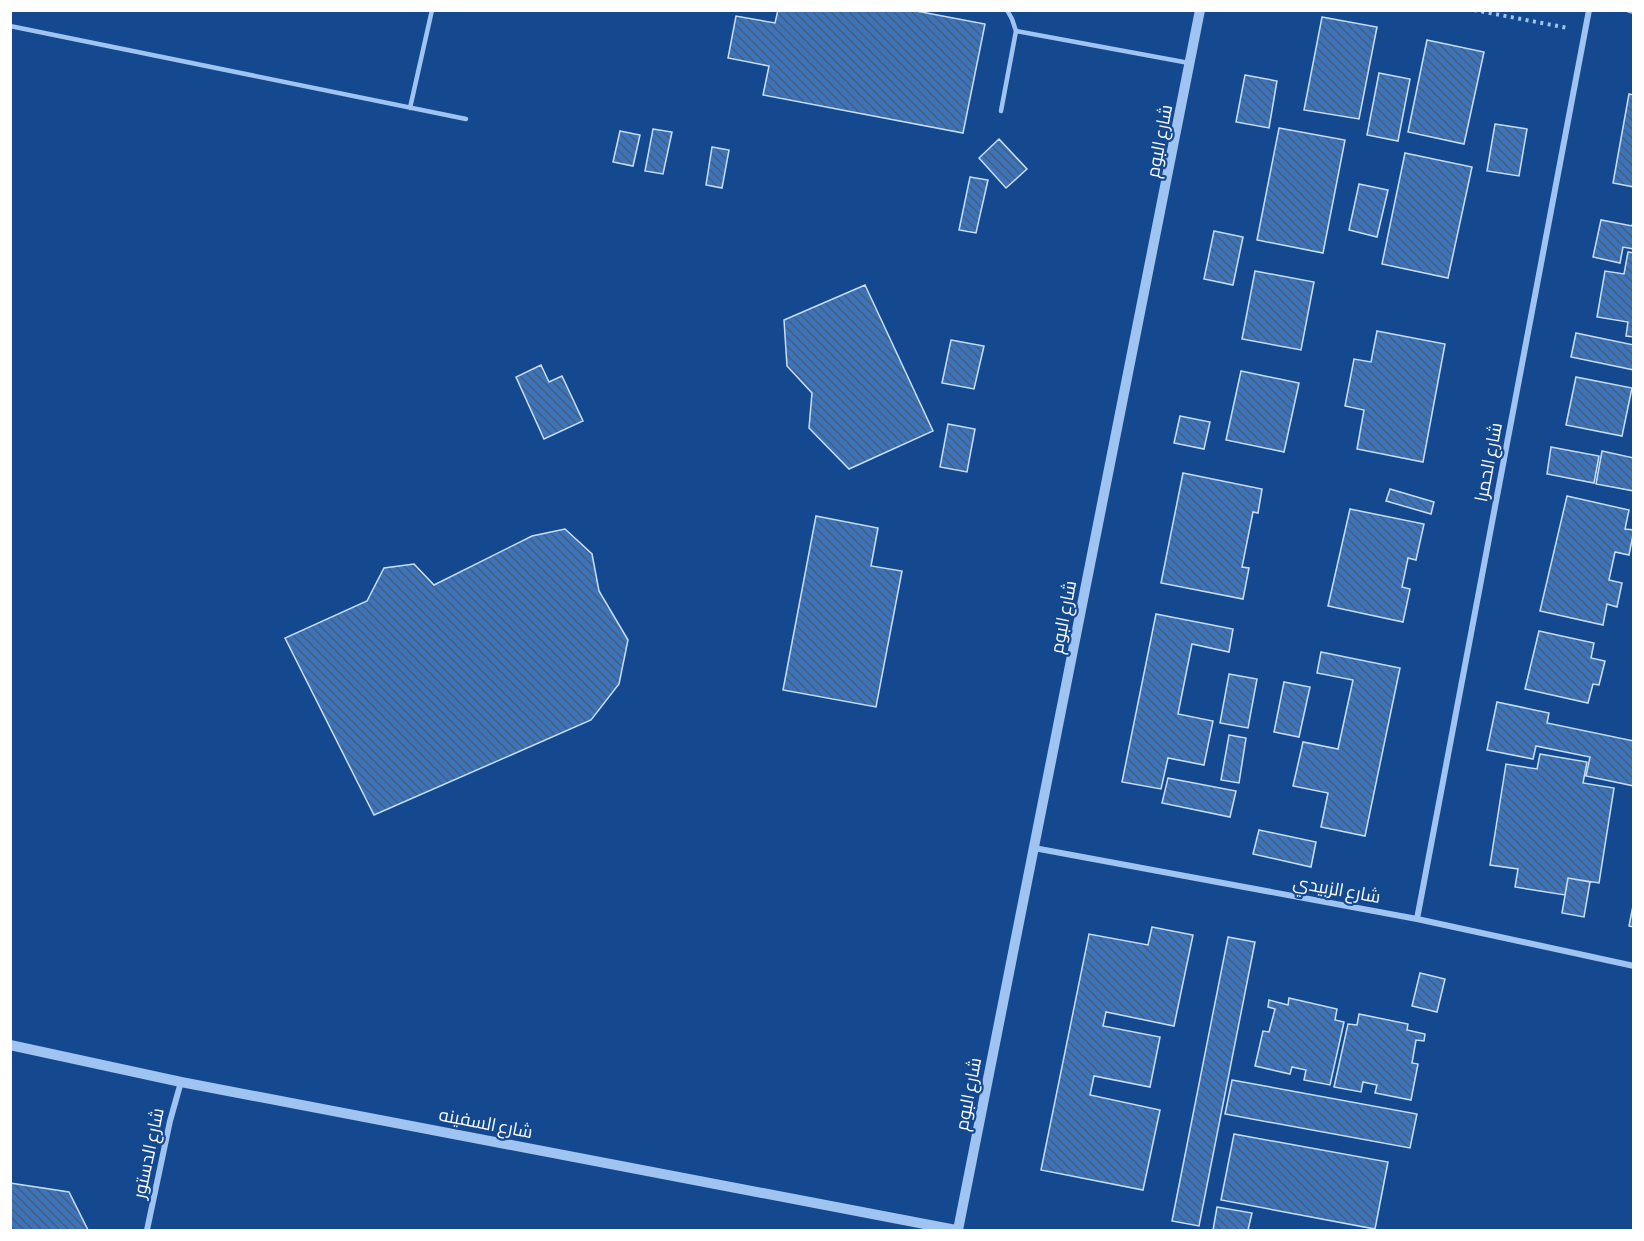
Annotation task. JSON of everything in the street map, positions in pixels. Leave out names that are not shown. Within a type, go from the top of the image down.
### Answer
[{"type":"street","name":"شارع البوم","points":[[957,1230],[1200,10]]},
{"type":"street","name":"شارع الحمرا","points":[[1416,919],[1589,10]]},
{"type":"street","name":"شارع الزبيدي","points":[[1034,848],[1416,919],[1634,966]]},
{"type":"street","name":"شارع السفينه","points":[[10,1045],[181,1082],[957,1230]]},
{"type":"street","name":"شارع الدستور","points":[[147,1230],[170,1121],[181,1082]]},
{"type":"lane","points":[[410,108],[432,10]]},
{"type":"lane","points":[[1001,111],[1016,31],[1007,10]]},
{"type":"lane","points":[[10,26],[466,119]]},
{"type":"lane","points":[[1016,31],[1191,63]]},
{"type":"path","points":[[1474,10],[1585,32]]},
{"type":"building","points":[[778,10],[911,10],[985,24],[963,133],[763,95],[769,66],[728,58],[736,16],[775,23]]},
{"type":"building","points":[[1322,17],[1377,27],[1359,119],[1304,110]]},
{"type":"building","points":[[1427,40],[1484,52],[1464,144],[1408,132]]},
{"type":"building","points":[[1379,73],[1410,79],[1398,141],[1367,135]]},
{"type":"building","points":[[1245,75],[1277,81],[1269,128],[1236,122]]},
{"type":"building","points":[[1629,94],[1634,95],[1634,187],[1613,183]]},
{"type":"building","points":[[1495,124],[1527,129],[1519,176],[1487,171]]},
{"type":"building","points":[[1279,128],[1345,140],[1323,253],[1257,240]]},
{"type":"building","points":[[653,129],[672,132],[663,174],[645,171]]},
{"type":"building","points":[[620,131],[640,135],[633,166],[613,162]]},
{"type":"building","points":[[999,139],[1027,169],[1006,188],[979,158]]},
{"type":"building","points":[[712,147],[729,150],[722,188],[706,185]]},
{"type":"building","points":[[1405,153],[1472,167],[1448,278],[1382,264]]},
{"type":"building","points":[[970,177],[988,180],[976,233],[959,230]]},
{"type":"building","points":[[1359,184],[1388,190],[1377,237],[1349,230]]},
{"type":"building","points":[[1634,219],[1634,249],[1623,247],[1620,263],[1593,257],[1601,220],[1632,226]]},
{"type":"building","points":[[1214,231],[1243,237],[1233,285],[1204,279]]},
{"type":"building","points":[[1628,252],[1634,253],[1634,337],[1626,336],[1628,322],[1597,317],[1605,271],[1624,274]]},
{"type":"building","points":[[1255,271],[1314,282],[1301,350],[1242,339]]},
{"type":"building","points":[[865,285],[933,431],[849,469],[809,428],[812,393],[787,366],[784,320]]},
{"type":"building","points":[[1377,331],[1445,344],[1423,462],[1357,449],[1364,410],[1345,406],[1354,359],[1371,362]]},
{"type":"building","points":[[1576,333],[1634,345],[1634,370],[1571,357]]},
{"type":"building","points":[[951,340],[984,346],[974,389],[942,383]]},
{"type":"building","points":[[541,365],[549,382],[562,376],[583,421],[544,439],[516,377]]},
{"type":"building","points":[[1241,371],[1299,383],[1284,452],[1226,440]]},
{"type":"building","points":[[1576,377],[1632,388],[1622,436],[1566,425]]},
{"type":"building","points":[[1180,416],[1210,422],[1204,449],[1174,443]]},
{"type":"building","points":[[948,424],[975,429],[967,472],[940,467]]},
{"type":"building","points":[[1551,447],[1599,456],[1594,483],[1547,474]]},
{"type":"building","points":[[1602,451],[1634,458],[1634,491],[1596,484]]},
{"type":"building","points":[[1183,473],[1262,489],[1258,513],[1253,512],[1242,567],[1249,568],[1243,599],[1161,583]]},
{"type":"building","points":[[1390,489],[1434,502],[1431,514],[1386,501]]},
{"type":"building","points":[[1567,496],[1629,510],[1625,529],[1634,530],[1629,555],[1615,552],[1609,580],[1622,583],[1617,607],[1607,604],[1603,625],[1540,611]]},
{"type":"building","points":[[1350,509],[1424,524],[1416,560],[1408,558],[1402,587],[1410,589],[1403,622],[1328,606]]},
{"type":"building","points":[[816,516],[878,528],[871,566],[902,571],[876,707],[783,690]]},
{"type":"building","points":[[565,529],[592,554],[599,591],[628,640],[619,684],[591,720],[374,815],[285,638],[367,601],[384,568],[414,564],[434,585],[532,536]]},
{"type":"building","points":[[1156,614],[1233,629],[1229,652],[1192,644],[1178,714],[1213,721],[1204,765],[1168,758],[1161,789],[1122,782]]},
{"type":"building","points":[[1539,631],[1594,643],[1591,658],[1605,661],[1599,685],[1593,684],[1588,703],[1525,689]]},
{"type":"building","points":[[1321,652],[1400,668],[1365,836],[1321,827],[1328,793],[1293,786],[1303,742],[1338,749],[1353,680],[1317,673]]},
{"type":"building","points":[[1229,674],[1257,679],[1248,728],[1220,723]]},
{"type":"building","points":[[1284,682],[1310,687],[1299,737],[1274,732]]},
{"type":"building","points":[[1497,702],[1549,713],[1547,723],[1634,741],[1634,786],[1586,776],[1590,757],[1536,746],[1533,759],[1487,750]]},
{"type":"building","points":[[1229,735],[1246,738],[1239,783],[1221,780]]},
{"type":"building","points":[[1540,754],[1587,762],[1583,783],[1614,788],[1599,883],[1568,878],[1565,895],[1515,887],[1518,869],[1490,865],[1506,764],[1537,769]]},
{"type":"building","points":[[1168,778],[1236,791],[1230,817],[1162,803]]},
{"type":"building","points":[[1259,830],[1316,842],[1311,867],[1253,854]]},
{"type":"building","points":[[1568,878],[1590,882],[1584,917],[1562,913]]},
{"type":"building","points":[[1634,901],[1634,927],[1629,926]]},
{"type":"building","points":[[1152,927],[1193,935],[1174,1026],[1106,1012],[1103,1026],[1160,1037],[1150,1087],[1094,1076],[1090,1095],[1160,1110],[1143,1190],[1041,1170],[1089,934],[1148,945]]},
{"type":"building","points":[[1228,937],[1255,942],[1199,1226],[1172,1221]]},
{"type":"building","points":[[1420,973],[1445,979],[1437,1012],[1412,1006]]},
{"type":"building","points":[[1289,998],[1337,1009],[1335,1020],[1344,1022],[1330,1085],[1304,1080],[1306,1070],[1292,1067],[1290,1074],[1255,1066],[1263,1031],[1269,1032],[1275,1009],[1268,1007],[1269,1000],[1288,1005]]},
{"type":"building","points":[[1359,1014],[1408,1024],[1407,1030],[1425,1034],[1424,1041],[1416,1040],[1412,1063],[1418,1064],[1411,1100],[1375,1093],[1377,1085],[1363,1082],[1361,1092],[1334,1087],[1348,1024],[1357,1025]]},
{"type":"building","points":[[1232,1080],[1417,1114],[1410,1148],[1225,1114]]},
{"type":"building","points":[[1234,1134],[1388,1162],[1375,1229],[1221,1200]]},
{"type":"building","points":[[10,1183],[69,1192],[88,1230],[10,1230]]},
{"type":"building","points":[[1217,1207],[1252,1213],[1248,1230],[1213,1230]]}]
